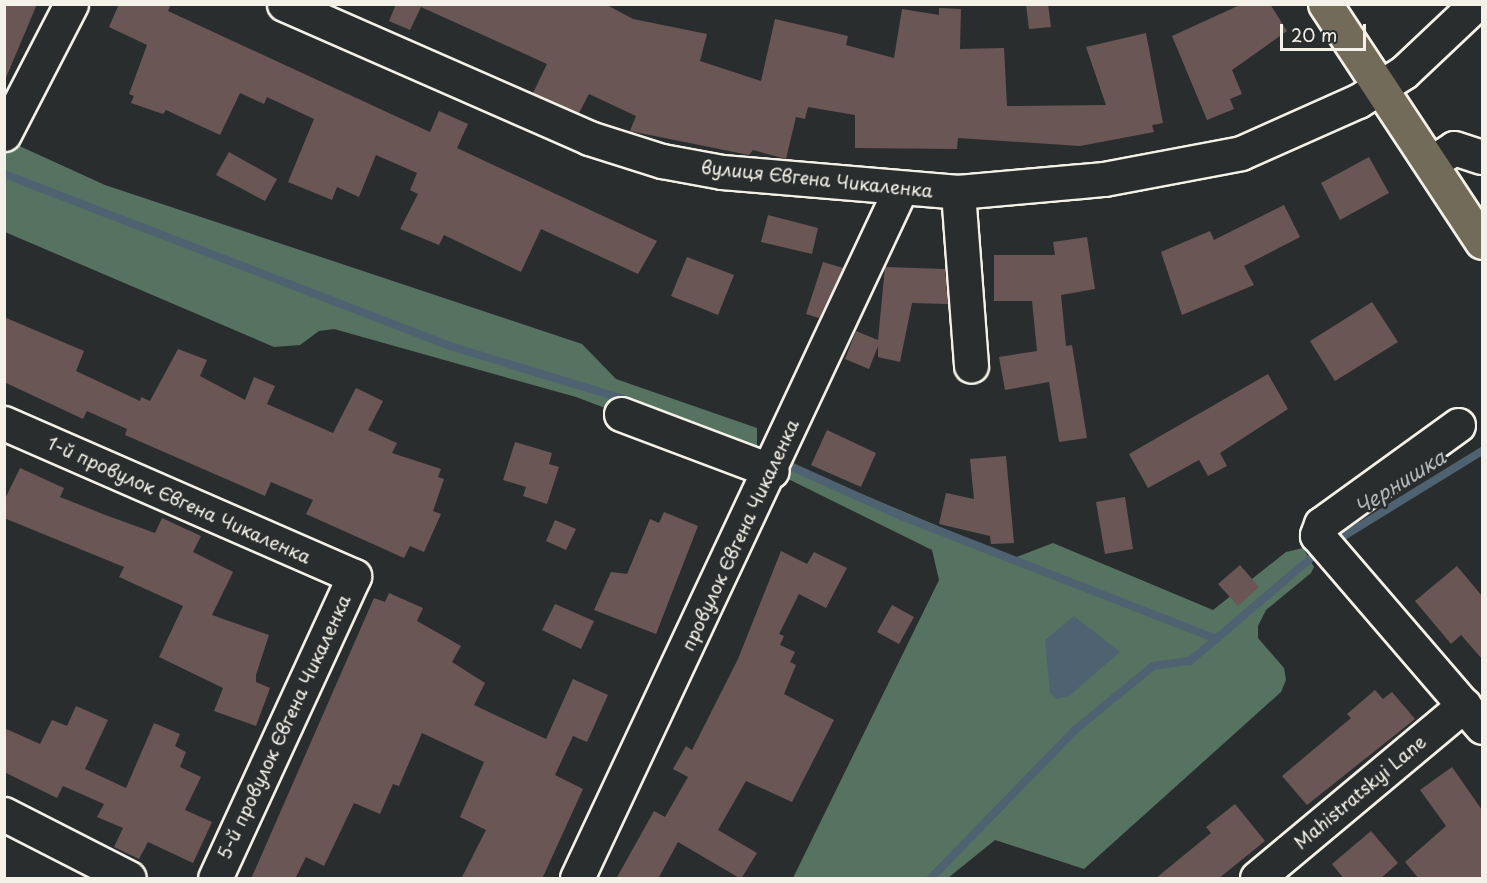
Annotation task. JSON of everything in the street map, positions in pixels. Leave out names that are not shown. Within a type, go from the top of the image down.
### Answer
[{"type":"main road","points":[[1325,4],[1482,242]]},
{"type":"street","points":[[4,134],[71,4]]},
{"type":"street","name":"вулиця Євгена Чикаленка","points":[[284,4],[589,138],[662,161],[900,190],[958,192],[1104,179],[1241,153],[1381,86],[1404,72],[1476,4]]},
{"type":"street","points":[[1431,163],[1454,148],[1482,157]]},
{"type":"street","name":"провулок Євгена Чикаленка","points":[[577,879],[772,471],[900,190]]},
{"type":"street","points":[[958,192],[971,366]]},
{"type":"street","points":[[621,414],[772,471]]},
{"type":"street","name":"1-й провулок Євгена Чикаленка","points":[[4,423],[354,576]]},
{"type":"street","name":"Mahistratskyi Lane","points":[[1257,879],[1473,716],[1320,544],[1321,524],[1458,425]]},
{"type":"street","name":"5-й провулок Євгена Чикаленка","points":[[215,879],[354,576]]},
{"type":"street","points":[[4,814],[129,879]]},
{"type":"green space","points":[[4,139],[105,185],[582,344],[616,379],[757,428],[757,450],[1014,558],[1053,543],[1213,610],[1286,552],[1303,548],[1314,567],[1311,573],[1266,610],[1258,626],[1258,638],[1284,668],[1286,680],[1281,692],[1084,869],[995,840],[948,878],[793,878],[939,580],[932,550],[772,471],[576,397],[334,329],[319,331],[300,345],[274,347],[5,232]]},
{"type":"water","points":[[1074,616],[1120,652],[1069,696],[1056,699],[1050,693],[1045,640]]},
{"type":"building","points":[[4,4],[37,4],[5,80],[4,80]]},
{"type":"building","points":[[119,4],[171,4],[168,11],[430,132],[439,111],[468,124],[457,148],[657,241],[638,274],[541,229],[521,272],[444,235],[439,245],[400,229],[418,194],[410,190],[417,173],[376,155],[359,197],[337,187],[332,200],[288,182],[314,119],[267,97],[264,104],[240,93],[220,135],[166,110],[163,114],[131,103],[134,96],[129,94],[147,45],[109,27]]},
{"type":"building","points":[[396,4],[605,4],[633,19],[707,34],[700,61],[761,81],[775,19],[848,36],[846,45],[894,58],[902,9],[939,15],[939,8],[961,9],[960,49],[1004,48],[1007,106],[1106,105],[1086,47],[1146,33],[1163,123],[1152,125],[1154,132],[1080,146],[958,138],[957,149],[855,148],[855,115],[808,107],[805,119],[796,117],[786,159],[753,150],[749,155],[630,131],[636,116],[589,94],[579,113],[533,93],[547,64],[421,7],[410,30],[389,21]]},
{"type":"building","points":[[1026,4],[1048,4],[1051,27],[1029,29]]},
{"type":"building","points":[[1242,4],[1270,4],[1287,31],[1232,70],[1242,94],[1230,99],[1234,109],[1207,120],[1172,36]]},
{"type":"building","points":[[229,152],[277,179],[265,201],[216,175]]},
{"type":"building","points":[[1369,157],[1389,193],[1340,220],[1321,183]]},
{"type":"building","points":[[1284,205],[1300,237],[1244,266],[1254,285],[1182,315],[1161,252],[1210,231],[1214,240]]},
{"type":"building","points":[[768,215],[818,228],[812,254],[761,242]]},
{"type":"building","points":[[1087,237],[1095,289],[1061,295],[1066,346],[1072,345],[1087,438],[1059,442],[1049,382],[1005,390],[999,357],[1037,351],[1032,301],[994,301],[994,255],[1055,255],[1053,242]]},
{"type":"building","points":[[687,257],[734,275],[718,315],[671,296]]},
{"type":"building","points":[[823,262],[843,268],[819,318],[806,314]]},
{"type":"building","points":[[885,267],[945,269],[948,304],[912,303],[900,362],[878,357],[878,346],[869,369],[845,359],[856,331],[878,340]]},
{"type":"building","points":[[1372,302],[1398,342],[1335,381],[1310,341]]},
{"type":"building","points":[[4,317],[84,351],[76,371],[140,401],[141,397],[150,401],[178,349],[207,360],[200,376],[245,400],[254,377],[275,386],[267,404],[333,433],[356,388],[383,401],[368,430],[397,443],[392,453],[441,469],[438,477],[444,479],[433,511],[441,514],[424,552],[410,546],[404,558],[306,514],[313,500],[271,482],[265,496],[125,435],[127,429],[87,411],[83,419],[4,382]]},
{"type":"building","points":[[1268,374],[1288,409],[1220,453],[1227,466],[1208,476],[1199,460],[1148,488],[1129,454]]},
{"type":"building","points":[[827,430],[876,453],[861,487],[811,465]]},
{"type":"building","points":[[515,442],[552,453],[549,464],[559,467],[547,504],[523,496],[526,487],[503,480]]},
{"type":"building","points":[[1006,456],[1014,543],[991,544],[990,536],[939,524],[946,493],[974,499],[970,459]]},
{"type":"building","points":[[20,468],[64,488],[60,497],[108,516],[155,533],[162,518],[201,536],[193,552],[233,572],[212,615],[269,635],[256,675],[256,682],[270,688],[256,726],[214,711],[223,688],[159,657],[183,606],[119,577],[124,567],[4,518],[4,501]]},
{"type":"building","points":[[1125,497],[1133,549],[1105,554],[1096,502]]},
{"type":"building","points":[[664,512],[698,526],[656,634],[594,610],[611,572],[627,574],[650,519],[659,523]]},
{"type":"building","points":[[555,520],[576,529],[566,550],[546,541]]},
{"type":"building","points":[[781,551],[807,564],[814,552],[847,568],[826,608],[799,594],[779,634],[784,636],[780,645],[795,652],[790,662],[796,665],[784,694],[834,720],[792,802],[746,781],[718,830],[757,853],[741,879],[678,842],[658,879],[616,879],[654,811],[665,817],[688,777],[673,769],[686,746],[692,750],[738,659]]},
{"type":"building","points":[[1240,565],[1259,587],[1238,606],[1218,584]]},
{"type":"building","points":[[1457,566],[1482,596],[1482,659],[1461,635],[1451,644],[1415,601]]},
{"type":"building","points":[[389,593],[423,608],[417,621],[461,646],[452,662],[485,683],[474,705],[546,739],[573,679],[608,695],[587,742],[573,736],[555,775],[583,789],[542,879],[461,879],[486,830],[460,817],[484,762],[422,733],[399,786],[393,784],[380,814],[354,803],[324,866],[306,857],[295,879],[251,879],[374,598],[385,602]]},
{"type":"building","points":[[555,604],[594,621],[581,649],[542,630]]},
{"type":"building","points":[[892,605],[914,617],[899,644],[877,632]]},
{"type":"building","points":[[1375,690],[1383,699],[1392,692],[1415,719],[1307,805],[1282,776],[1351,718],[1347,714]]},
{"type":"building","points":[[76,706],[108,720],[85,769],[126,788],[154,723],[180,734],[175,746],[186,752],[180,767],[201,777],[185,810],[212,822],[193,863],[148,842],[139,859],[114,847],[123,828],[97,817],[104,804],[63,786],[57,798],[4,772],[4,728],[40,744],[52,720],[67,726]]},
{"type":"building","points":[[1452,767],[1482,810],[1482,879],[1419,879],[1405,862],[1446,826],[1420,790]]},
{"type":"building","points":[[1235,804],[1265,841],[1218,879],[1155,879],[1211,833],[1206,827]]},
{"type":"building","points":[[1371,831],[1398,863],[1380,879],[1344,879],[1332,864]]},
{"type":"waterway","points":[[4,174],[450,346],[633,402]]},
{"type":"waterway","name":"Чернишка","points":[[1334,542],[1482,451]]},
{"type":"waterway","points":[[790,466],[901,516],[1217,639]]},
{"type":"waterway","points":[[931,878],[1076,729],[1153,666],[1190,661],[1311,558]]}]
